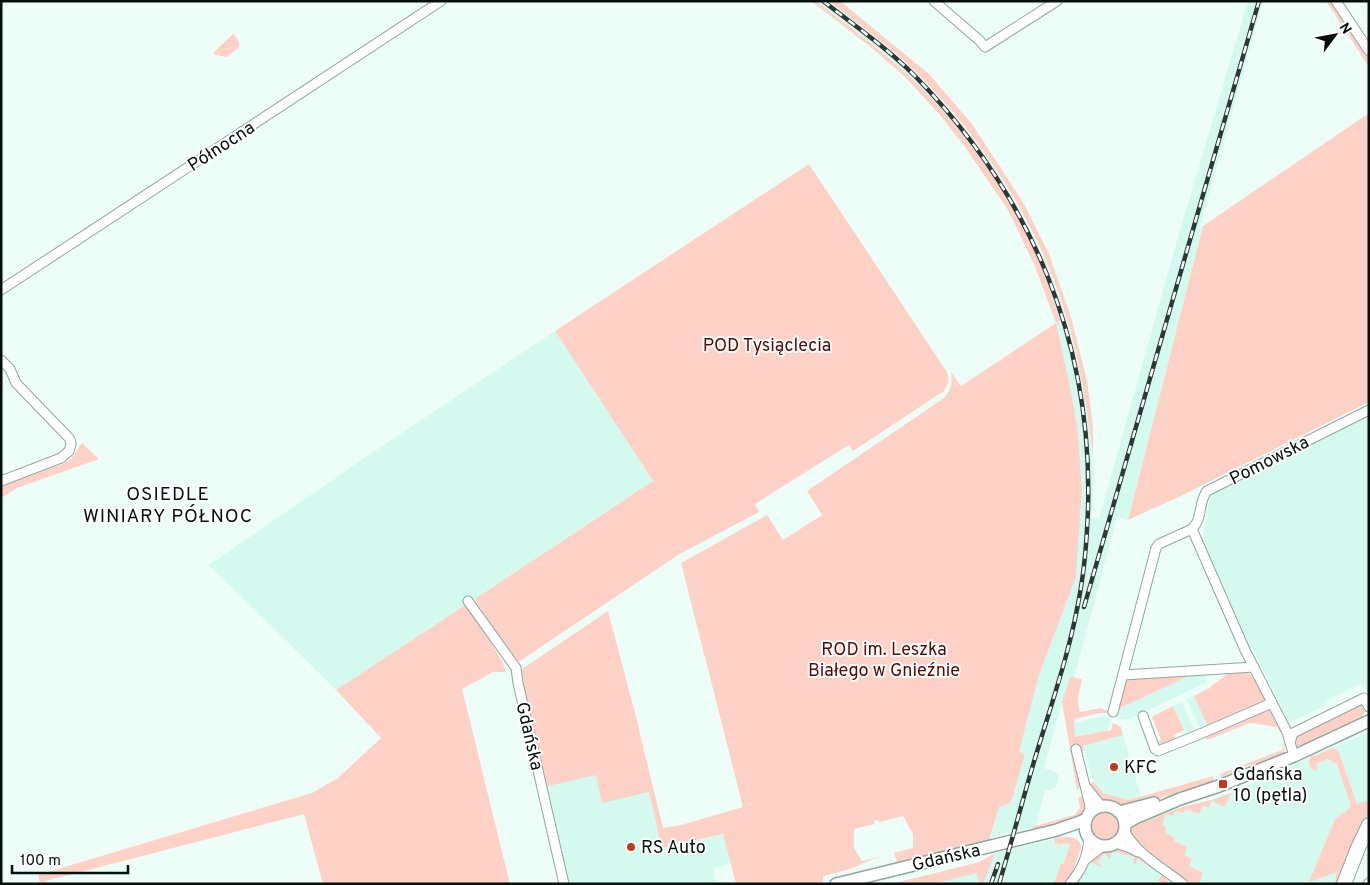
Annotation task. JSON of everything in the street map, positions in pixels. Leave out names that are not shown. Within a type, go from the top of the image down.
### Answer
[{"type":"main road","points":[[1344,884],[1369,825]]},
{"type":"main road","points":[[1352,884],[1369,843]]},
{"type":"street","name":"Północna","points":[[1,290],[441,1]]},
{"type":"street","points":[[934,1],[985,47],[1056,1]]},
{"type":"street","points":[[1336,1],[1369,51]]},
{"type":"street","points":[[1,360],[10,369],[16,383],[70,439],[71,444],[70,448],[61,458],[1,481]]},
{"type":"street","name":"Pomowska","points":[[1192,529],[1198,521],[1207,491],[1369,410]]},
{"type":"street","points":[[1113,712],[1157,545],[1192,529],[1254,667],[1287,732],[1294,756]]},
{"type":"street","name":"Gdańska","points":[[468,601],[516,668],[564,884]]},
{"type":"street","points":[[1122,675],[1254,667]]},
{"type":"street","points":[[1143,716],[1154,749],[1158,751],[1272,702]]},
{"type":"street","points":[[1290,743],[1293,733],[1367,702]]},
{"type":"street","points":[[1116,843],[1121,838],[1124,827],[1135,818],[1180,799],[1247,776],[1369,721]]},
{"type":"street","points":[[1076,750],[1090,806],[1085,830],[1088,837],[1095,844],[1103,846]]},
{"type":"street","points":[[1085,785],[1102,807]]},
{"type":"street","points":[[1119,812],[1162,801],[1180,799]]},
{"type":"street","points":[[1088,816],[1095,809],[1102,807],[1111,808],[1119,812],[1131,841],[1172,880],[1183,884]]},
{"type":"street","name":"Gdańska","points":[[836,884],[1057,830],[1064,826],[1078,823],[1088,816]]},
{"type":"street","name":"Gdańska","points":[[1057,830],[1075,831],[1088,837]]},
{"type":"street","points":[[1070,884],[1085,860],[1088,837]]},
{"type":"street","points":[[1085,860],[1103,846],[1116,843],[1147,857]]},
{"type":"shaded area","points":[[816,1],[829,1],[879,40],[913,70],[973,138],[990,161],[1020,210],[1051,273],[1067,320],[1089,416],[1094,483],[1092,518],[1099,519],[1176,244],[1248,1],[1263,1],[1200,227],[1203,226],[1128,520],[1117,518],[1074,678],[1070,677],[1044,768],[1059,775],[1056,788],[1045,790],[1036,826],[991,837],[999,807],[1011,803],[1025,754],[1019,752],[1039,675],[1076,577],[1082,488],[1077,424],[1069,381],[1056,323],[1031,245],[968,142],[908,75],[875,46]]},
{"type":"shaded area","points":[[555,331],[653,481],[475,599],[468,601],[467,604],[336,690],[209,565],[360,461]]},
{"type":"shaded area","points":[[1369,416],[1369,695],[1362,683],[1324,702],[1326,705],[1289,723],[1252,647],[1248,648],[1202,541],[1210,495]]},
{"type":"shaded area","points":[[1207,673],[1205,683],[1130,719],[1115,717],[1118,709],[1193,674]]},
{"type":"shaded area","points":[[1194,696],[1208,727],[1201,730],[1186,699]]},
{"type":"shaded area","points":[[1182,702],[1196,733],[1187,737],[1173,706]]},
{"type":"shaded area","points":[[1103,716],[1111,719],[1107,731],[1075,737],[1074,723]]},
{"type":"shaded area","points":[[1369,732],[1369,805],[1338,871],[1334,884],[1198,884],[1153,818],[1241,789]]},
{"type":"shaded area","points":[[1123,735],[1141,797],[1129,800],[1103,793],[1095,785],[1083,746]]},
{"type":"shaded area","points":[[596,775],[649,792],[662,848],[724,834],[731,864],[713,868],[716,884],[567,884],[544,787]]},
{"type":"shaded area","points":[[1063,837],[1074,838],[1081,844],[1072,873],[1065,884],[923,884],[989,868],[995,853]]},
{"type":"shaded area","points":[[1112,849],[1138,856],[1176,884],[1076,884],[1095,855]]},
{"type":"green space","points":[[811,1],[816,1],[897,65],[929,96],[969,143],[988,168],[1020,222],[1045,277],[1060,321],[1056,323],[1034,264],[1008,210],[965,147],[940,115],[905,77],[872,48]]},
{"type":"green space","points":[[829,1],[840,1],[929,74],[972,124],[1024,204],[1049,254],[1071,317],[1087,380],[1093,427],[1093,455],[1081,378],[1068,322],[1050,270],[1020,208],[982,150],[939,96],[895,52]]},
{"type":"green space","points":[[1326,1],[1332,1],[1369,57],[1369,67]]},
{"type":"green space","points":[[233,34],[238,40],[239,47],[227,57],[215,55],[214,52]]},
{"type":"green space","points":[[1369,113],[1369,402],[1181,496],[1128,520],[1203,226]]},
{"type":"green space","name":"POD Tysiąclecia","points":[[809,164],[947,372],[948,383],[944,391],[853,451],[849,445],[755,504],[759,512],[678,555],[520,661],[513,660],[475,599],[653,481],[555,331]]},
{"type":"green space","name":"ROD im. Leszka Białego w Gnieźnie","points":[[1056,323],[1077,424],[1082,488],[1076,577],[1039,675],[1019,752],[1025,754],[1011,803],[999,807],[989,841],[914,860],[897,862],[894,853],[913,848],[913,834],[903,816],[879,822],[878,820],[874,821],[875,824],[854,829],[854,848],[862,861],[888,855],[824,876],[823,882],[814,884],[736,884],[723,834],[662,848],[649,792],[602,803],[596,775],[544,787],[516,673],[608,611],[663,828],[681,825],[743,807],[681,563],[767,515],[783,540],[822,515],[807,491],[944,398],[951,386],[951,372],[961,386]]},
{"type":"green space","points":[[82,443],[99,459],[17,488],[1,498],[1,486],[63,464],[71,459]]},
{"type":"green space","points":[[467,604],[502,661],[506,672],[493,672],[462,689],[510,884],[323,884],[304,814],[46,881],[47,884],[40,884],[38,875],[312,793],[338,778],[381,738],[336,690]]},
{"type":"green space","points":[[1246,672],[1253,677],[1266,701],[1208,727],[1194,696],[1209,688],[1227,674]]},
{"type":"green space","points":[[1193,674],[1118,709],[1127,680],[1132,678]]},
{"type":"green space","points":[[1070,677],[1082,679],[1078,698],[1079,711],[1100,708],[1110,711],[1108,713],[1074,719],[1075,737],[1111,730],[1113,723],[1121,727],[1123,735],[1083,746],[1084,751],[1075,754],[1081,786],[1077,790],[1062,702]]},
{"type":"green space","points":[[1361,704],[1365,712],[1361,719],[1298,748],[1295,742],[1298,735]]},
{"type":"green space","points":[[1173,706],[1184,730],[1174,735],[1176,740],[1161,745],[1156,742],[1161,740],[1152,717]]},
{"type":"green space","points":[[1267,709],[1270,710],[1286,741],[1282,755],[1247,766],[1221,777],[1220,774],[1282,750],[1285,740],[1277,727],[1250,723],[1207,740],[1205,735]]},
{"type":"green space","points":[[1332,748],[1338,750],[1357,804],[1369,800],[1369,814],[1339,884],[1334,884],[1337,872],[1309,882],[1335,819],[1350,807],[1337,764],[1327,759],[1316,764],[1317,770],[1315,771],[1310,765],[1310,756]]},
{"type":"green space","points":[[1213,776],[1213,781],[1209,784],[1126,808],[1103,802],[1090,786],[1093,781],[1103,793],[1129,800]]},
{"type":"green space","points":[[1231,793],[1225,807],[1212,801],[1209,808],[1203,805],[1199,814],[1186,809],[1183,813],[1177,811],[1172,816],[1166,814],[1162,824],[1165,826],[1167,834],[1175,838],[1174,841],[1187,847],[1184,855],[1192,859],[1189,866],[1203,873],[1199,884],[1191,884],[1146,851],[1133,836],[1131,827],[1141,818],[1143,822],[1182,807]]},
{"type":"green space","points":[[1084,796],[1087,811],[1084,816],[1062,821],[1062,824],[1034,829],[1032,827],[1074,815],[1080,808],[1078,797]]},
{"type":"green space","points":[[1105,810],[1116,815],[1121,826],[1116,837],[1105,842],[1094,837],[1089,826],[1094,815]]},
{"type":"green space","points":[[1063,837],[1077,840],[1081,844],[1081,848],[1072,873],[1065,884],[1054,884],[1061,863],[1064,864],[1070,843],[1055,845],[1055,838]]},
{"type":"green space","points":[[1118,848],[1157,868],[1166,877],[1167,884],[1158,881],[1162,875],[1138,859],[1135,864],[1133,863],[1134,857],[1112,851],[1110,859],[1105,854],[1097,861],[1102,867],[1090,862],[1099,852]]},
{"type":"green space","points":[[995,853],[983,884],[980,884],[977,873],[932,884],[891,884],[979,862]]},
{"type":"railway","points":[[823,1],[882,46],[915,76],[956,122],[992,170],[1022,221],[1047,274],[1066,330],[1079,388],[1087,447],[1088,509],[1082,582],[1076,614],[1055,695],[999,884]]},
{"type":"railway","points":[[1084,607],[1259,1]]},
{"type":"railway","points":[[991,884],[998,864]]},
{"type":"place","name":"KFC","points":[[1114,767]]},
{"type":"place","name":"Gdańska 10 (pętla)","points":[[1223,784]]},
{"type":"place","name":"RS Auto","points":[[631,847]]},
{"type":"district","name":"OSIEDLE WINIARY PÓŁNOC","points":[[168,504]]}]
